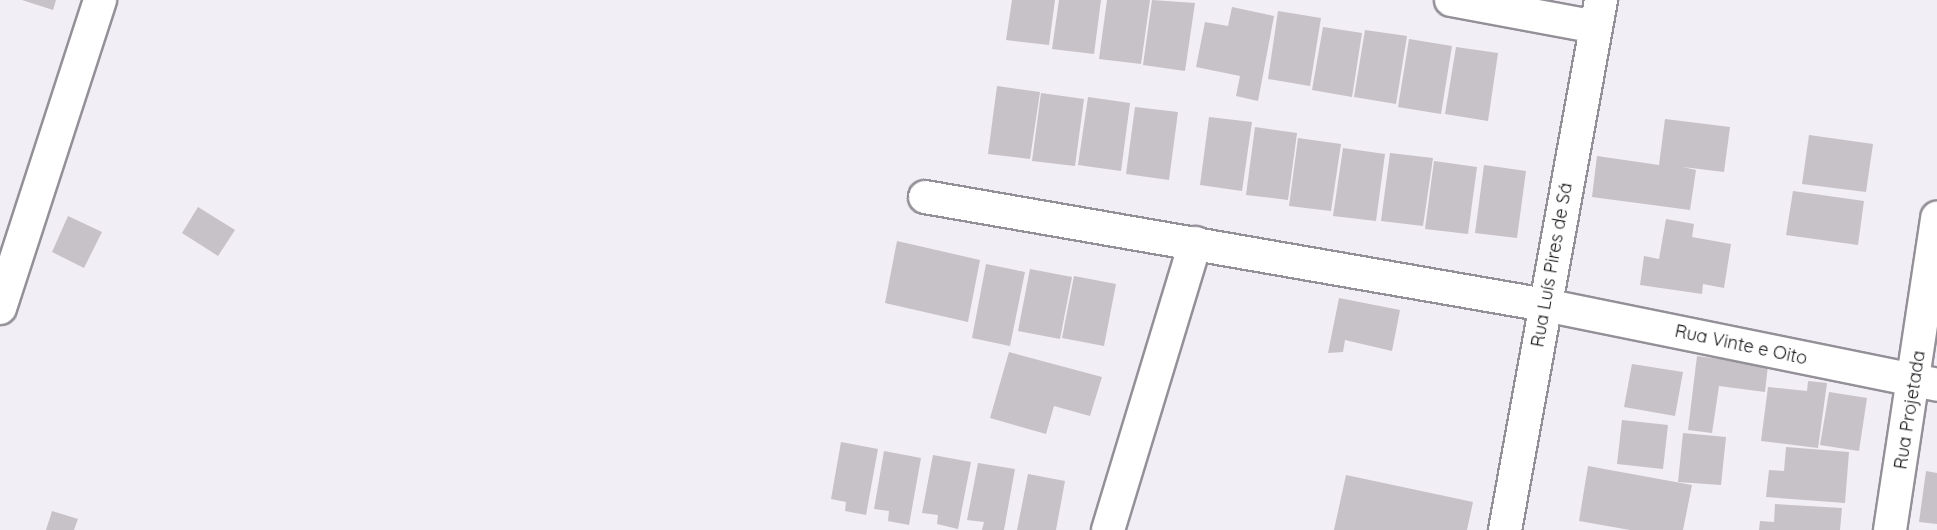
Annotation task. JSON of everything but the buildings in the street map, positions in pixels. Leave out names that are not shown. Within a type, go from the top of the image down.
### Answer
[{"type":"street","points":[[0,308],[100,0]]},
{"type":"street","points":[[1451,0],[1599,14]]},
{"type":"street","name":"Rua Luís Pires de Sá","points":[[1505,530],[1599,14]]},
{"type":"street","name":"Rua Vinte e Oito","points":[[925,197],[1545,305],[1926,383]]},
{"type":"street","name":"Rua Projetada","points":[[1890,530],[1926,383],[1937,218]]},
{"type":"street","points":[[1108,530],[1195,243]]}]
